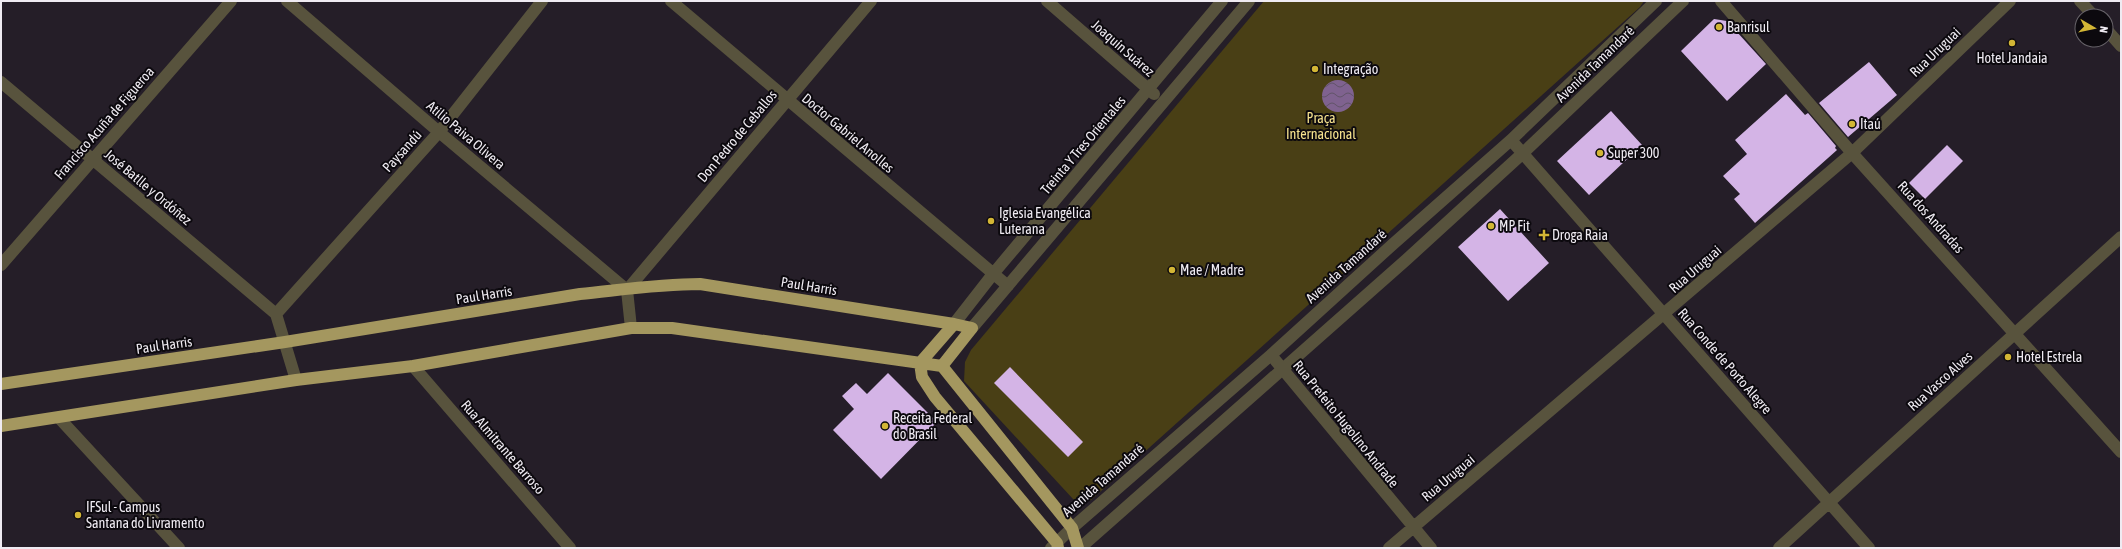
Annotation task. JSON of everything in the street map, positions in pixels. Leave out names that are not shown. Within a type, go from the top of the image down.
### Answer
[{"type":"highway","name":"Paul Harris","points":[[1,384],[285,342],[580,294],[627,290],[659,284],[700,284],[972,328]]},
{"type":"highway","name":"Treinta Y Tres Orientales","points":[[920,363],[954,324]]},
{"type":"highway","points":[[1,426],[296,380],[412,366],[631,328],[672,328],[942,366],[1072,528],[1079,548]]},
{"type":"highway","points":[[942,366],[972,328]]},
{"type":"highway","points":[[920,363],[922,377],[935,397],[1055,546]]},
{"type":"street","name":"Francisco Acuña de Figueroa","points":[[1,265],[230,1]]},
{"type":"street","name":"Atilio Paiva Olivera","points":[[287,1],[439,132],[627,290]]},
{"type":"street","name":"Paysandú","points":[[276,314],[439,132],[542,1]]},
{"type":"street","name":"Doctor Gabriel Anolles","points":[[671,1],[786,100],[1008,286]]},
{"type":"street","name":"Don Pedro de Ceballos","points":[[627,290],[871,1]]},
{"type":"street","name":"Joaquín Suárez","points":[[1047,1],[1162,102]]},
{"type":"street","name":"Treinta Y Tres Orientales","points":[[954,324],[993,274],[1149,90],[1222,1]]},
{"type":"street","points":[[972,328],[1248,1]]},
{"type":"street","name":"Avenida Tamandaré","points":[[1055,546],[1072,528],[1271,355],[1511,140],[1656,1]]},
{"type":"street","name":"Avenida Tamandaré","points":[[1079,548],[1282,370],[1522,153],[1683,1]]},
{"type":"street","name":"Rua dos Andradas","points":[[1721,1],[1852,153],[2016,333],[2121,452]]},
{"type":"street","name":"Rua Uruguai","points":[[1389,548],[1664,315],[1852,153],[2010,1]]},
{"type":"street","points":[[2114,38],[2121,46]]},
{"type":"street","name":"José Batlle y Ordóñez","points":[[1,82],[276,314]]},
{"type":"street","name":"Rua Conde de Porto Alegre","points":[[1511,140],[1869,548]]},
{"type":"street","name":"Rua Vasco Alves","points":[[1778,548],[2121,237]]},
{"type":"street","points":[[627,290],[631,328]]},
{"type":"street","points":[[276,314],[296,380]]},
{"type":"street","name":"Rua Prefeito Hugolino Andrade","points":[[1271,355],[1412,528],[1431,548]]},
{"type":"street","name":"Rua Almitrante Barroso","points":[[412,366],[570,548]]},
{"type":"street","points":[[60,418],[179,548]]},
{"type":"green space","name":"Praça Internacional","points":[[1264,1],[1644,1],[1640,7],[1091,500],[1082,503],[1073,499],[964,381],[965,362],[971,350]]},
{"type":"water","points":[[1341,80],[1347,82],[1352,87],[1354,96],[1352,105],[1347,110],[1335,112],[1329,110],[1324,105],[1322,93],[1324,87],[1329,82]]},
{"type":"building","points":[[1714,19],[1727,21],[1766,64],[1727,101],[1681,51]]},
{"type":"building","points":[[1869,62],[1897,95],[1848,137],[1819,103]]},
{"type":"building","points":[[1786,94],[1805,115],[1808,113],[1836,146],[1835,148],[1837,150],[1755,223],[1734,199],[1740,194],[1723,176],[1747,154],[1735,140]]},
{"type":"building","name":"Super 300","points":[[1611,111],[1642,145],[1589,195],[1557,161]]},
{"type":"building","points":[[1947,145],[1963,161],[1925,199],[1909,183]]},
{"type":"building","points":[[1500,209],[1549,263],[1508,301],[1458,247]]},
{"type":"building","points":[[1010,367],[1083,442],[1068,457],[994,383]]},
{"type":"building","name":"Receita Federal do Brasil","points":[[888,373],[937,422],[881,479],[833,430],[854,409],[842,396],[856,383],[867,394]]},
{"type":"place","name":"Banrisul","points":[[1719,27]]},
{"type":"place","name":"Hotel Jandaia","points":[[2012,43]]},
{"type":"place","name":"Integração","points":[[1315,69]]},
{"type":"place","name":"Itaú","points":[[1852,124]]},
{"type":"place","name":"Super 300","points":[[1600,153]]},
{"type":"place","name":"Iglesia Evangélica Luterana","points":[[991,221]]},
{"type":"place","name":"MP Fit","points":[[1491,226]]},
{"type":"place","name":"Droga Raia","points":[[1544,235]]},
{"type":"place","name":"Mae / Madre","points":[[1172,270]]},
{"type":"place","name":"Hotel Estrela","points":[[2008,357]]},
{"type":"place","name":"Receita Federal do Brasil","points":[[885,426]]},
{"type":"place","name":"IFSul - Campus Santana do Livramento","points":[[78,515]]}]
